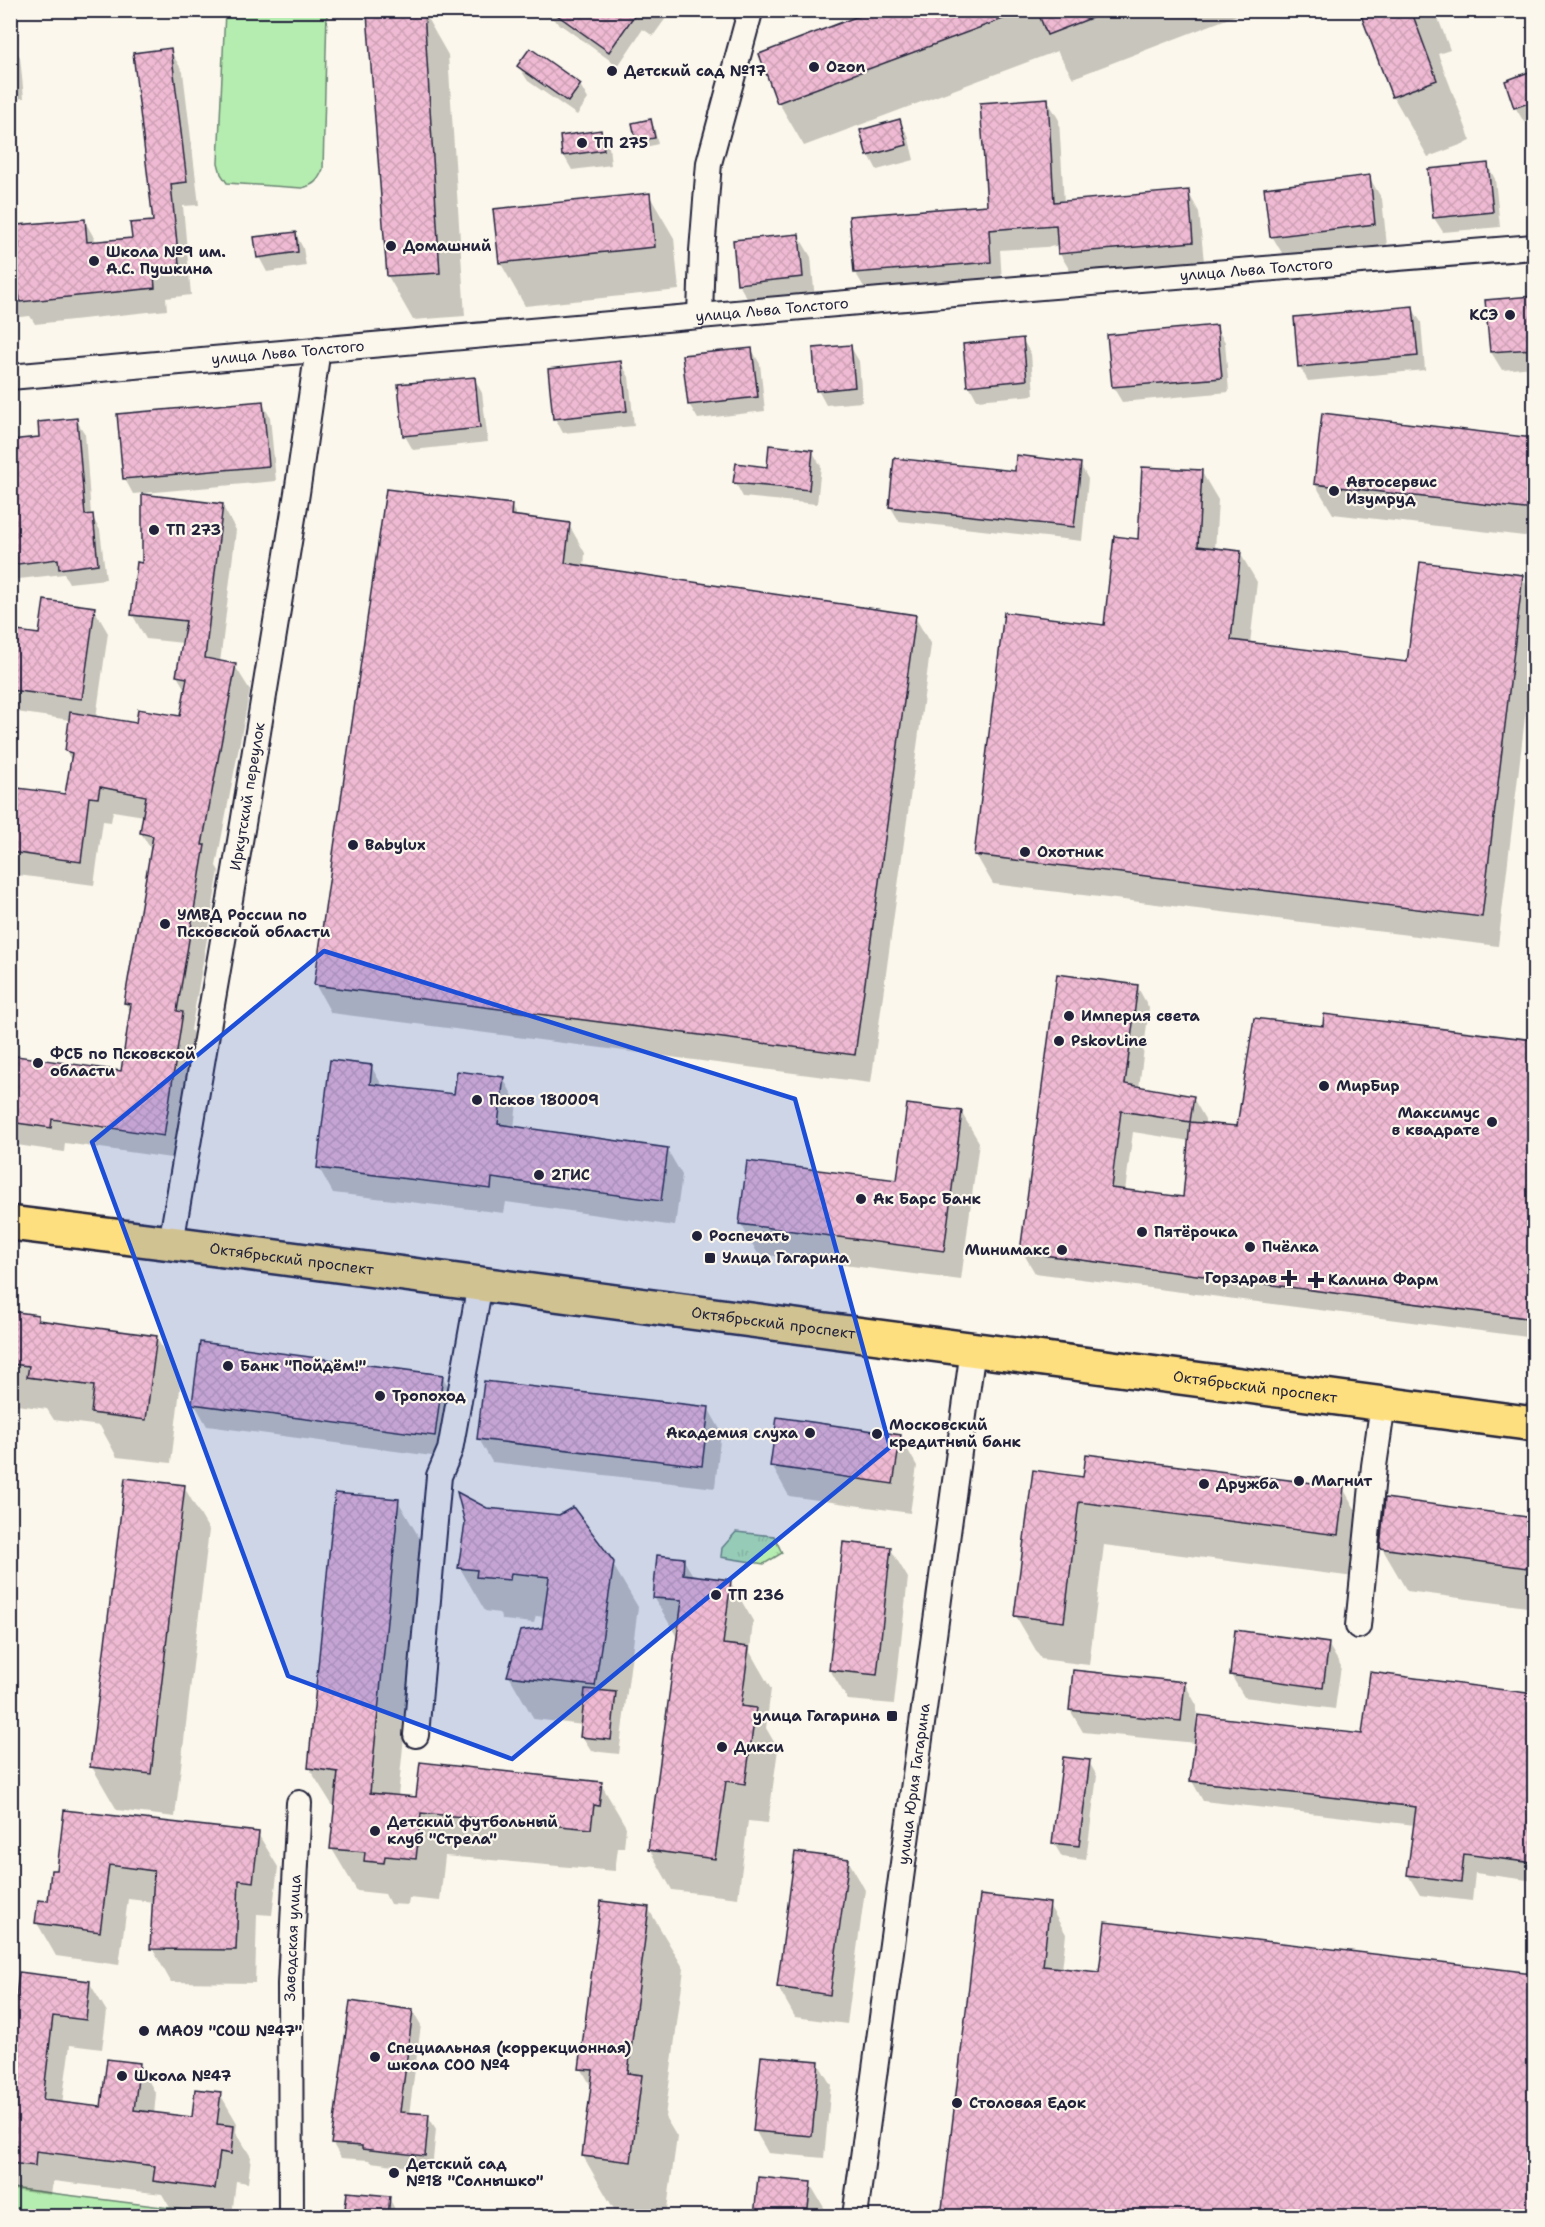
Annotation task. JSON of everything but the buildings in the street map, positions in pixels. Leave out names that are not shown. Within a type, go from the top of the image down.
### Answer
[{"type":"main road","name":"Октябрьский проспект","points":[[10,1223],[1534,1424]]},
{"type":"street","points":[[700,316],[702,251],[709,163],[750,11]]},
{"type":"street","name":"улица Льва Толстого","points":[[10,377],[700,316],[1534,248]]},
{"type":"street","name":"Иркутский переулок","points":[[171,1243],[241,835],[318,349]]},
{"type":"street","points":[[416,1735],[439,1476],[450,1450],[480,1284]]},
{"type":"street","name":"улица Юрия Гагарина","points":[[855,2217],[973,1349]]},
{"type":"street","points":[[1358,1626],[1374,1466],[1383,1404]]},
{"type":"street","name":"Заводская улица","points":[[291,2217],[290,1984],[299,1803]]},
{"type":"highlighted area","points":[[324,951],[795,1099],[890,1447],[512,1759],[288,1676],[92,1142]]},
{"type":"green space","points":[[225,11],[327,11],[323,169],[315,182],[310,185],[302,188],[227,183],[221,174],[218,163]]},
{"type":"green space","points":[[736,1532],[774,1536],[782,1553],[764,1564],[721,1557],[722,1548]]},
{"type":"green space","points":[[11,2188],[226,2215],[11,2216]]},
{"type":"place","name":"Ozon","points":[[814,67]]},
{"type":"place","name":"Детский сад №17","points":[[612,71]]},
{"type":"place","name":"ТП 275","points":[[582,143]]},
{"type":"place","name":"Домашний","points":[[391,246]]},
{"type":"place","name":"Школа №9 им. А.С. Пушкина","points":[[94,261]]},
{"type":"place","name":"КСЭ","points":[[1510,315]]},
{"type":"place","name":"Автосервис Изумруд","points":[[1334,491]]},
{"type":"place","name":"ТП 273","points":[[154,530]]},
{"type":"place","name":"Babylux","points":[[353,845]]},
{"type":"place","name":"Охотник","points":[[1025,852]]},
{"type":"place","name":"УМВД России по Псковской области","points":[[165,924]]},
{"type":"place","name":"Империя света","points":[[1069,1016]]},
{"type":"place","name":"PskovLine","points":[[1059,1041]]},
{"type":"place","name":"ФСБ по Псковской области","points":[[38,1063]]},
{"type":"place","name":"МирБир","points":[[1324,1086]]},
{"type":"place","name":"Псков 180009","points":[[477,1100]]},
{"type":"place","name":"Максимус в квадрате","points":[[1492,1122]]},
{"type":"place","name":"2ГИС","points":[[539,1175]]},
{"type":"place","name":"Ак Барс Банк","points":[[861,1199]]},
{"type":"place","name":"Пятёрочка","points":[[1142,1232]]},
{"type":"place","name":"Роспечать","points":[[697,1236]]},
{"type":"place","name":"Пчёлка","points":[[1250,1247]]},
{"type":"place","name":"Минимакс","points":[[1062,1250]]},
{"type":"place","name":"Улица Гагарина","points":[[710,1258]]},
{"type":"place","name":"Горздрав","points":[[1289,1278]]},
{"type":"place","name":"Калина Фарм","points":[[1316,1280]]},
{"type":"place","name":"Банк \"Пойдём!\"","points":[[228,1366]]},
{"type":"place","name":"Тропоход","points":[[380,1396]]},
{"type":"place","name":"Академия слуха","points":[[810,1433]]},
{"type":"place","name":"Московский кредитный банк","points":[[877,1434]]},
{"type":"place","name":"Магнит","points":[[1299,1481]]},
{"type":"place","name":"Дружба","points":[[1204,1484]]},
{"type":"place","name":"ТП 236","points":[[716,1595]]},
{"type":"place","name":"улица Гагарина","points":[[892,1716]]},
{"type":"place","name":"Дикси","points":[[722,1747]]},
{"type":"place","name":"Детский футбольный клуб \"Стрела\"","points":[[375,1831]]},
{"type":"place","name":"МАОУ \"СОШ №47\"","points":[[144,2031]]},
{"type":"place","name":"Специальная (коррекционная) школа СОО №4","points":[[375,2057]]},
{"type":"place","name":"Школа №47","points":[[122,2076]]},
{"type":"place","name":"Столовая Едок","points":[[957,2103]]},
{"type":"place","name":"Детский сад №18 \"Солнышко\"","points":[[394,2173]]}]
